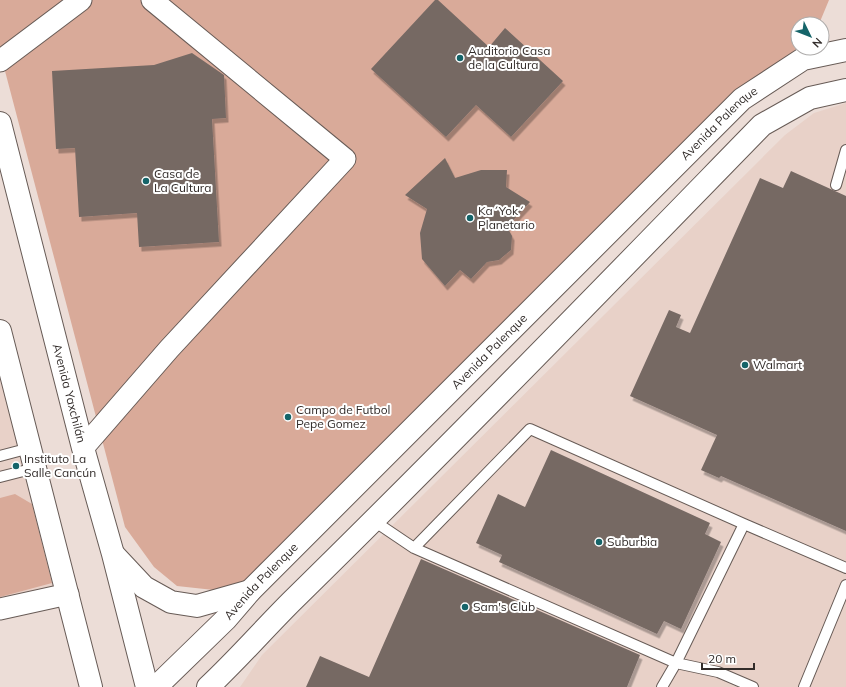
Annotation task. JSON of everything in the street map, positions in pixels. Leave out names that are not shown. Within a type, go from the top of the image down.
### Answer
[{"type":"street","points":[[0,61],[81,0]]},
{"type":"street","points":[[83,448],[169,349],[345,159],[152,0]]},
{"type":"street","name":"Avenida Palenque","points":[[156,687],[226,619],[250,591],[742,99],[803,59],[846,50]]},
{"type":"street","points":[[208,687],[223,678],[247,648],[272,621],[374,521],[762,125],[810,98],[846,90]]},
{"type":"street","name":"Avenida Yaxchilán","points":[[0,123],[83,448],[147,687]]},
{"type":"street","points":[[585,257],[610,280]]},
{"type":"street","points":[[0,331],[91,687]]},
{"type":"street","points":[[112,554],[144,587],[171,602],[197,606],[250,591]]},
{"type":"street","points":[[0,609],[68,594]]},
{"type":"street","points":[[226,619],[232,636],[247,648]]},
{"type":"lane","points":[[836,185],[846,150]]},
{"type":"lane","points":[[414,548],[530,429],[846,568]]},
{"type":"lane","points":[[0,456],[32,458]]},
{"type":"lane","points":[[0,477],[32,458]]},
{"type":"lane","points":[[374,521],[414,548],[676,663],[718,672],[753,687]]},
{"type":"lane","points":[[662,687],[676,663],[744,524]]},
{"type":"lane","points":[[804,687],[846,585]]},
{"type":"shaded area","points":[[0,0],[829,0],[822,16],[790,16],[790,55],[262,580],[223,591],[177,586],[154,567],[125,527],[0,52]]},
{"type":"shaded area","points":[[846,103],[846,687],[240,687],[262,655],[785,135],[814,113]]},
{"type":"shaded area","name":"Instituto La Salle Cancún","points":[[0,346],[65,586],[0,606]]},
{"type":"shaded area","points":[[15,494],[32,504],[52,583],[0,597],[0,498]]},
{"type":"building","name":"Auditorio Casa de la Cultura","points":[[435,0],[438,0],[489,47],[505,28],[563,81],[511,137],[476,105],[446,137],[371,69]]},
{"type":"building","name":"Casa de La Cultura","points":[[192,53],[224,75],[226,118],[212,119],[219,242],[139,247],[137,213],[79,217],[75,148],[56,149],[52,71],[154,65]]},
{"type":"building","name":"Ka´Yok´ Planetario","points":[[445,158],[455,178],[481,170],[507,170],[506,187],[530,202],[507,227],[512,236],[511,250],[499,260],[487,262],[471,279],[460,270],[445,286],[422,259],[420,233],[427,209],[405,195]]},
{"type":"building","name":"Walmart","points":[[791,171],[846,196],[846,531],[721,476],[719,478],[701,470],[717,435],[630,396],[669,310],[681,315],[676,327],[690,333],[760,178],[783,188]]},
{"type":"building","name":"Suburbia","points":[[551,450],[710,523],[705,534],[721,542],[681,629],[664,621],[657,634],[499,562],[502,555],[476,543],[498,494],[525,507]]},
{"type":"building","name":"Sam's Club","points":[[421,559],[640,655],[627,687],[306,687],[320,656],[369,677]]},
{"type":"place","name":"Auditorio Casa de la Cultura","points":[[460,58]]},
{"type":"place","name":"Casa de La Cultura","points":[[146,181]]},
{"type":"place","name":"Ka´Yok´ Planetario","points":[[470,218]]},
{"type":"place","name":"Walmart","points":[[745,365]]},
{"type":"place","name":"Campo de Futbol Pepe Gomez","points":[[288,417]]},
{"type":"place","name":"Instituto La Salle Cancún","points":[[16,466]]},
{"type":"place","name":"Suburbia","points":[[599,542]]},
{"type":"place","name":"Sam's Club","points":[[465,607]]}]
